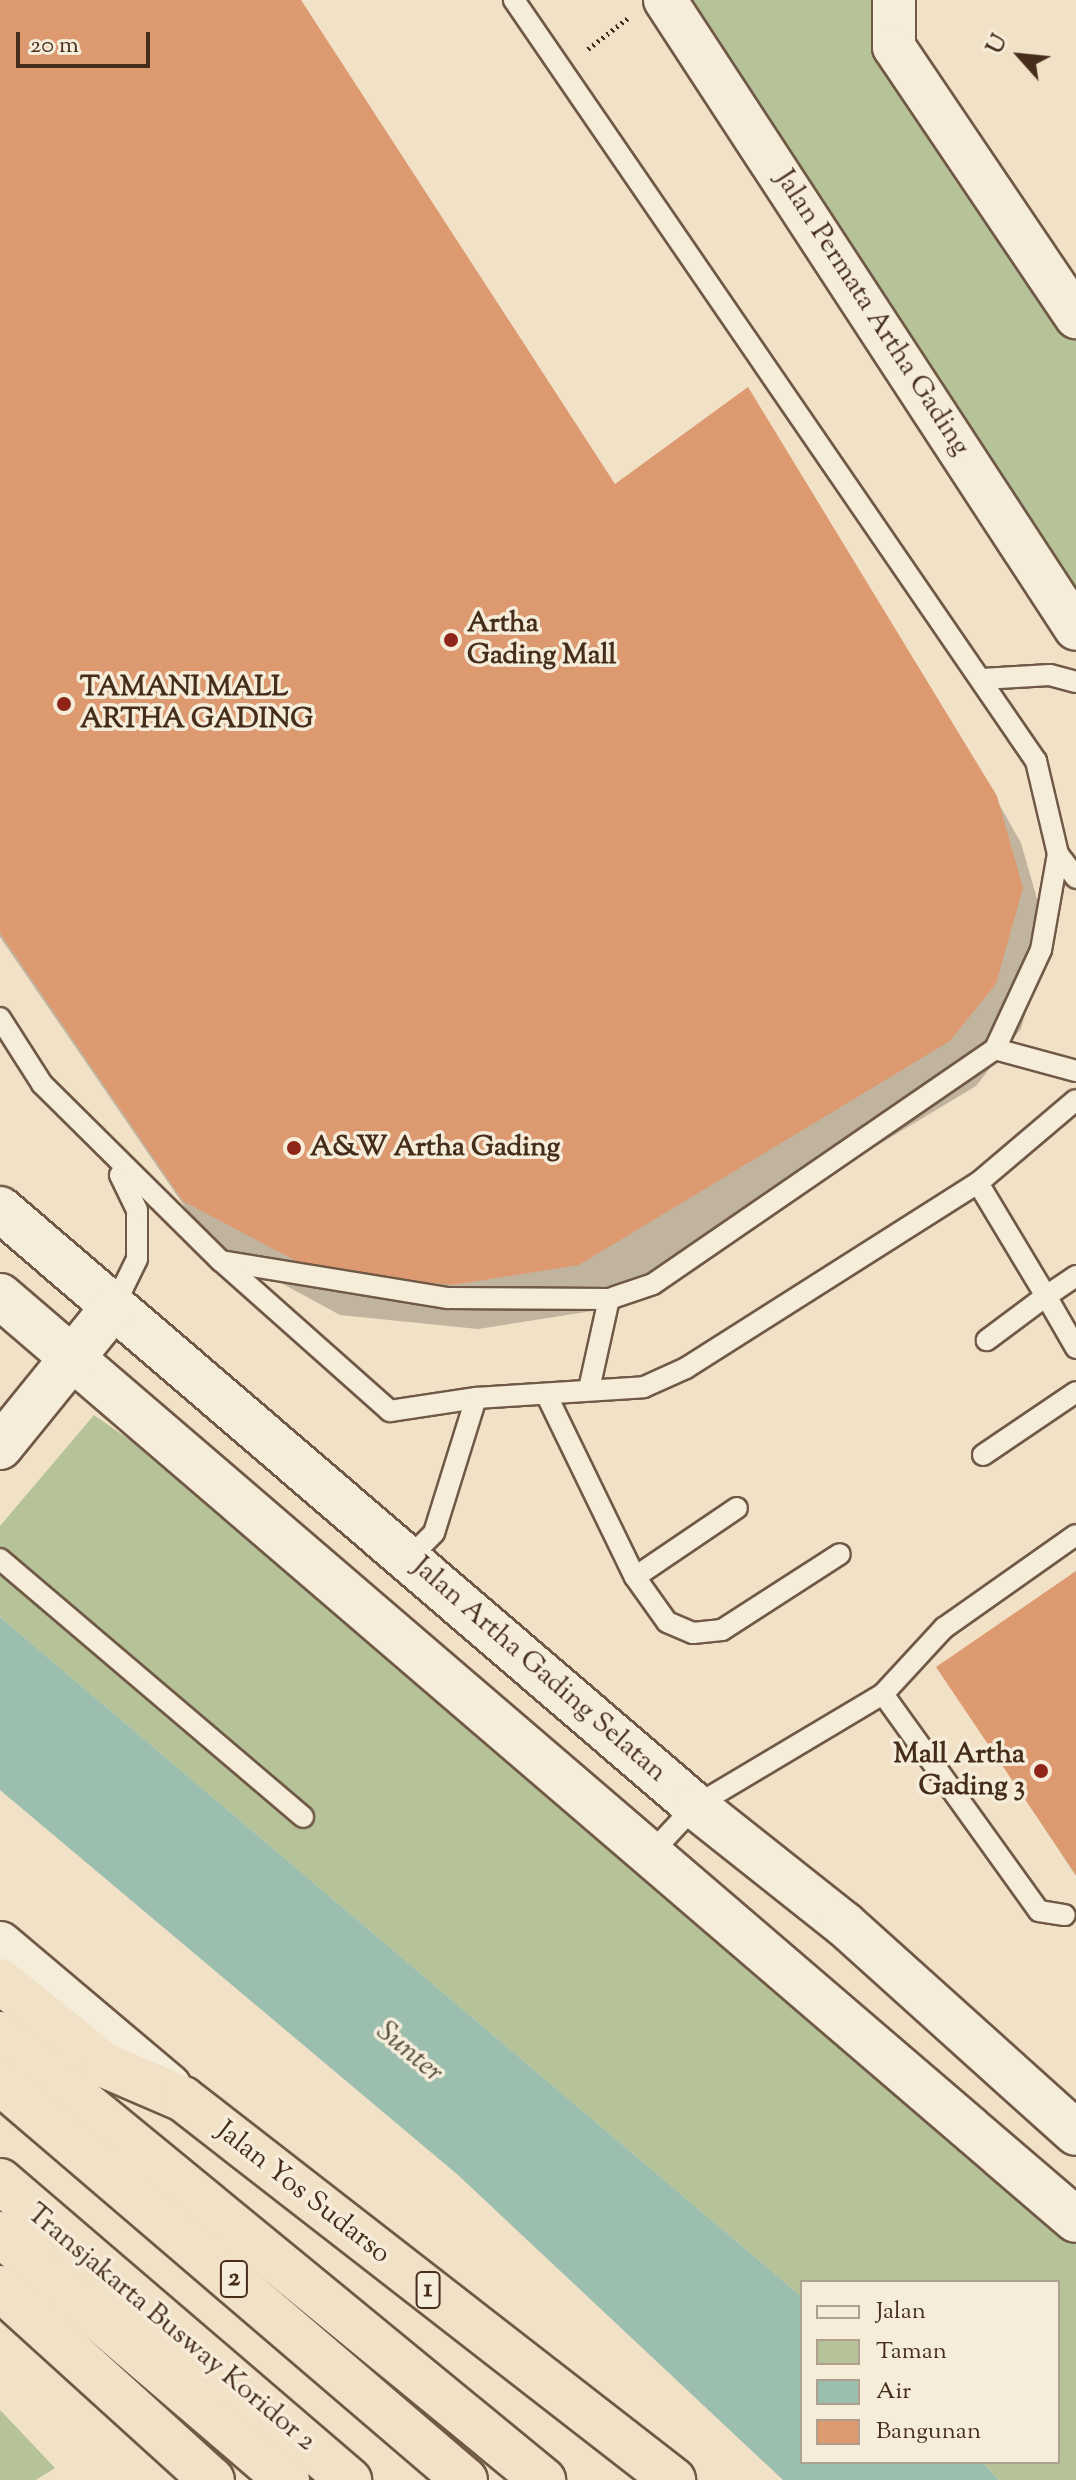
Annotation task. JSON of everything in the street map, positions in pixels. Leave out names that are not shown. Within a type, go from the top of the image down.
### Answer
[{"type":"highway","name":"Jalan Yos Sudarso","points":[[0,1981],[104,2065],[183,2099],[673,2480]]},
{"type":"highway","points":[[0,2034],[543,2480]]},
{"type":"highway","name":"2","points":[[0,2082],[465,2480]]},
{"type":"highway","points":[[0,2181],[349,2480]]},
{"type":"highway","points":[[0,2234],[287,2480]]},
{"type":"highway","points":[[0,2288],[123,2400],[195,2475]]},
{"type":"highway","points":[[123,2400],[192,2430],[248,2480]]},
{"type":"street","points":[[894,0],[894,47],[1076,317]]},
{"type":"street","name":"Jalan Permata Artha Gading","points":[[667,5],[1076,629]]},
{"type":"street","name":"Jalan Artha Gading Selatan","points":[[0,1209],[695,1806],[844,1924],[1076,2133]]},
{"type":"street","points":[[0,1296],[63,1373],[366,1605],[1076,2220]]},
{"type":"street","points":[[0,1447],[63,1373],[114,1306]]},
{"type":"street","points":[[366,1605],[409,1558]]},
{"type":"street","points":[[0,1944],[183,2099]]},
{"type":"lane","points":[[221,1261],[448,1298],[609,1299],[653,1284],[995,1049],[1041,950],[1058,854],[1036,761],[982,679],[558,73],[514,0]]},
{"type":"lane","points":[[982,679],[1050,675],[1076,682]]},
{"type":"lane","points":[[1058,854],[1076,878]]},
{"type":"lane","points":[[0,1018],[42,1084],[113,1160],[390,1411],[476,1398],[644,1387],[686,1368],[978,1183],[1076,1100]]},
{"type":"lane","points":[[995,1049],[1076,1071]]},
{"type":"lane","points":[[113,1160],[137,1210],[137,1259],[114,1306]]},
{"type":"lane","points":[[978,1183],[1076,1348]]},
{"type":"lane","points":[[987,1340],[1076,1276]]},
{"type":"lane","points":[[589,1389],[609,1299]]},
{"type":"lane","points":[[983,1455],[1076,1392]]},
{"type":"lane","points":[[546,1394],[635,1577],[667,1622],[693,1633],[722,1630],[840,1554]]},
{"type":"lane","points":[[409,1558],[434,1533],[476,1398]]},
{"type":"lane","points":[[635,1577],[737,1508]]},
{"type":"lane","points":[[652,1852],[695,1806],[883,1694],[944,1628],[1076,1535]]},
{"type":"lane","points":[[0,1559],[303,1817]]},
{"type":"lane","points":[[883,1694],[1039,1911],[1065,1915]]},
{"type":"lane","name":"Transjakarta Busway Koridor 2","points":[[0,2219],[306,2480]]},
{"type":"path","points":[[558,73],[667,5]]},
{"type":"green space","points":[[691,0],[894,0],[1076,317],[1076,627],[672,12]]},
{"type":"green space","points":[[94,1415],[367,1605],[1076,2220],[1076,2480],[999,2480],[984,2464],[1060,2464],[1060,2280],[800,2280],[800,2295],[0,1617],[0,1526]]},
{"type":"green space","points":[[0,2410],[55,2468],[36,2480],[0,2480]]},
{"type":"water","name":"Sunter","points":[[0,1617],[800,2295],[800,2464],[984,2464],[999,2480],[783,2480],[458,2175],[0,1790]]},
{"type":"building","name":"Artha Gading Mall","points":[[0,0],[301,0],[615,484],[748,387],[997,796],[1023,888],[996,984],[950,1041],[579,1265],[452,1285],[313,1270],[183,1201],[0,933]]},
{"type":"building","name":"Mall Artha Gading 3","points":[[1076,1571],[1076,1875],[936,1667]]},
{"type":"place","name":"Artha Gading Mall","points":[[451,640]]},
{"type":"place","name":"TAMANI MALL ARTHA GADING","points":[[64,704]]},
{"type":"place","name":"A&W Artha Gading","points":[[294,1148]]},
{"type":"place","name":"Mall Artha Gading 3","points":[[1041,1771]]}]
